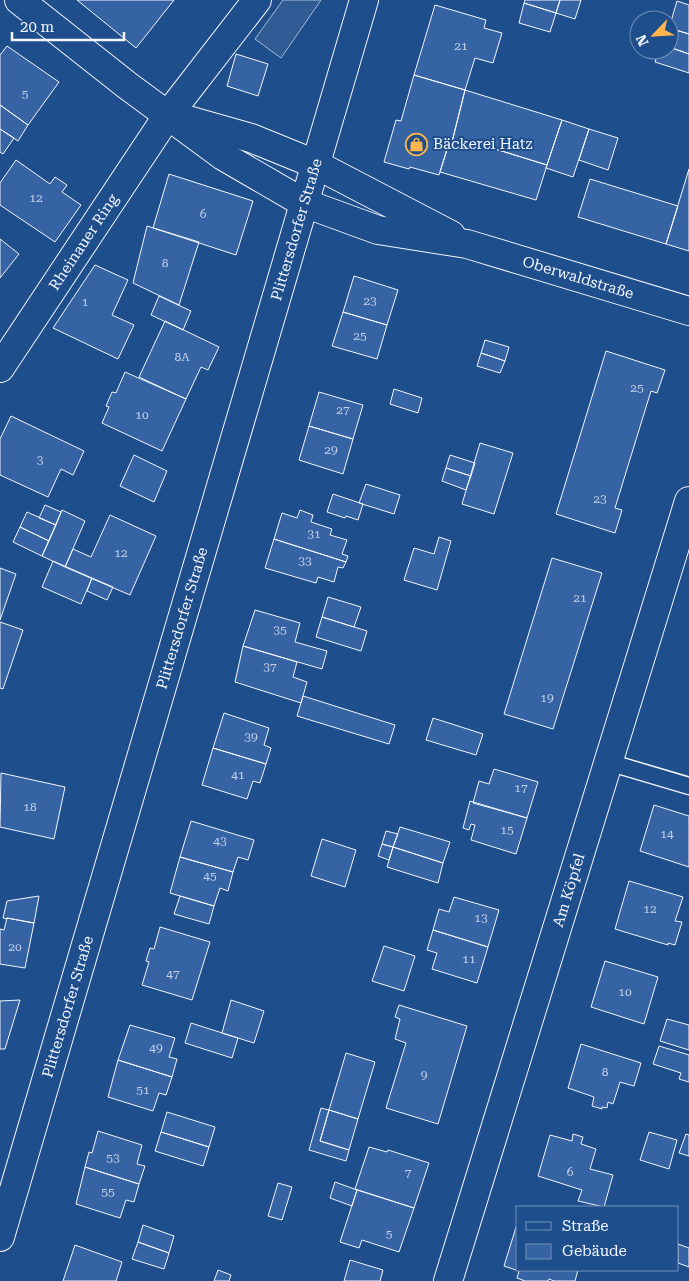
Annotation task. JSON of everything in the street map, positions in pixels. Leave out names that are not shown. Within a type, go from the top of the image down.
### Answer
[{"type":"street","points":[[19,0],[128,86],[223,156],[304,203]]},
{"type":"street","name":"Rheinauer Ring","points":[[0,368],[168,115],[257,0]]},
{"type":"street","name":"Plittersdorfer Straße","points":[[0,1237],[364,0]]},
{"type":"street","points":[[168,115],[251,138],[315,164]]},
{"type":"street","name":"Oberwaldstraße","points":[[315,164],[467,244]]},
{"type":"street","name":"Oberwaldstraße","points":[[304,203],[378,230],[467,244],[689,311]]},
{"type":"street","name":"Am Köpfel","points":[[448,1281],[689,501]]},
{"type":"lane","points":[[608,762],[689,786]]},
{"type":"shaded area","points":[[283,0],[321,0],[281,58],[255,39]]},
{"type":"building","points":[[77,0],[174,0],[136,48]]},
{"type":"building","points":[[525,0],[560,0],[556,13],[524,3]]},
{"type":"building","points":[[560,0],[581,0],[575,19],[556,13]]},
{"type":"building","points":[[677,1],[689,5],[689,34],[679,31],[679,10],[674,10]]},
{"type":"building","points":[[524,3],[556,13],[550,32],[519,23]]},
{"type":"building","points":[[435,5],[486,20],[484,28],[502,33],[493,63],[475,58],[465,90],[414,75]]},
{"type":"building","points":[[679,31],[689,34],[689,54],[679,50]]},
{"type":"building","points":[[7,46],[59,82],[28,125],[0,105],[0,55]]},
{"type":"building","points":[[679,50],[689,54],[689,73],[655,62],[656,60],[679,60]]},
{"type":"building","points":[[236,54],[268,64],[258,96],[227,86]]},
{"type":"building","points":[[414,75],[465,90],[452,142],[451,144],[449,143],[439,175],[384,162],[396,120],[401,121]]},
{"type":"building","points":[[465,90],[562,120],[547,165],[466,140],[465,146],[452,142]]},
{"type":"building","points":[[0,105],[28,125],[18,141],[0,129]]},
{"type":"building","points":[[562,120],[589,129],[573,177],[546,168]]},
{"type":"building","points":[[0,129],[14,138],[3,154],[0,152]]},
{"type":"building","points":[[589,129],[618,138],[608,170],[579,160]]},
{"type":"building","points":[[466,140],[547,165],[536,200],[440,172],[449,143],[451,144],[452,142],[465,146]]},
{"type":"building","points":[[16,160],[50,184],[55,177],[67,185],[62,192],[81,205],[55,242],[0,205],[0,183]]},
{"type":"building","points":[[689,169],[689,251],[666,244]]},
{"type":"building","points":[[169,174],[253,201],[236,255],[153,228]]},
{"type":"building","points":[[590,179],[678,206],[666,244],[578,217]]},
{"type":"building","points":[[147,226],[199,242],[179,305],[133,283]]},
{"type":"building","points":[[0,239],[19,254],[0,278]]},
{"type":"building","points":[[95,265],[128,280],[112,315],[134,325],[118,359],[53,328]]},
{"type":"building","points":[[354,276],[398,290],[387,325],[343,312]]},
{"type":"building","points":[[159,296],[191,311],[183,330],[151,315]]},
{"type":"building","points":[[343,312],[387,325],[377,359],[332,346]]},
{"type":"building","points":[[165,321],[219,347],[208,370],[201,367],[186,399],[139,377]]},
{"type":"building","points":[[485,340],[509,347],[505,361],[481,353]]},
{"type":"building","points":[[606,351],[665,370],[657,393],[651,391],[615,508],[622,510],[615,533],[556,514]]},
{"type":"building","points":[[481,353],[505,361],[500,373],[477,366]]},
{"type":"building","points":[[125,372],[186,399],[162,451],[102,423],[109,407],[106,406],[112,392],[116,393]]},
{"type":"building","points":[[394,389],[422,398],[418,413],[390,404]]},
{"type":"building","points":[[319,392],[363,405],[353,439],[309,426]]},
{"type":"building","points":[[11,416],[84,451],[73,475],[61,469],[48,497],[0,475],[0,439]]},
{"type":"building","points":[[309,426],[353,439],[343,474],[299,460]]},
{"type":"building","points":[[480,443],[513,453],[494,514],[462,504]]},
{"type":"building","points":[[134,455],[167,471],[154,502],[120,486]]},
{"type":"building","points":[[450,455],[475,463],[471,476],[446,468]]},
{"type":"building","points":[[446,468],[471,476],[466,490],[442,481]]},
{"type":"building","points":[[366,484],[400,495],[394,514],[359,503]]},
{"type":"building","points":[[333,494],[363,504],[358,520],[327,512]]},
{"type":"building","points":[[45,505],[61,512],[56,525],[39,518]]},
{"type":"building","points":[[62,510],[85,521],[65,567],[42,556]]},
{"type":"building","points":[[300,510],[313,515],[311,522],[332,529],[330,535],[347,540],[342,554],[348,556],[346,562],[274,539],[282,513],[297,518]]},
{"type":"building","points":[[27,512],[56,525],[49,541],[20,527]]},
{"type":"building","points":[[110,515],[156,536],[130,595],[65,567],[73,549],[91,557]]},
{"type":"building","points":[[20,527],[49,541],[42,556],[13,542]]},
{"type":"building","points":[[439,537],[451,541],[437,590],[404,580],[414,548],[434,554]]},
{"type":"building","points":[[274,539],[346,562],[343,568],[338,567],[334,582],[318,577],[316,583],[265,568]]},
{"type":"building","points":[[552,558],[602,573],[553,729],[504,714]]},
{"type":"building","points":[[53,561],[92,578],[81,604],[42,587]]},
{"type":"building","points":[[0,568],[16,574],[0,620]]},
{"type":"building","points":[[92,578],[113,587],[107,600],[87,591]]},
{"type":"building","points":[[328,597],[361,607],[354,627],[322,617]]},
{"type":"building","points":[[255,610],[300,623],[295,642],[327,651],[322,669],[243,646]]},
{"type":"building","points":[[322,617],[367,631],[361,651],[316,637]]},
{"type":"building","points":[[0,622],[23,630],[3,689],[0,688]]},
{"type":"building","points":[[243,646],[297,662],[293,677],[307,682],[301,703],[235,682]]},
{"type":"building","points":[[303,696],[395,725],[389,744],[297,716]]},
{"type":"building","points":[[224,713],[269,728],[264,745],[271,748],[266,764],[213,748]]},
{"type":"building","points":[[433,718],[483,734],[476,755],[426,740]]},
{"type":"building","points":[[213,748],[266,764],[260,783],[253,781],[247,799],[202,785]]},
{"type":"building","points":[[494,769],[538,782],[527,818],[473,803],[479,781],[489,784]]},
{"type":"building","points":[[1,773],[65,787],[54,839],[0,827]]},
{"type":"building","points":[[470,801],[527,818],[516,854],[471,840],[475,825],[471,824],[469,830],[463,828]]},
{"type":"building","points":[[654,805],[689,816],[689,867],[640,851]]},
{"type":"building","points":[[191,821],[254,840],[248,860],[238,857],[233,872],[180,857]]},
{"type":"building","points":[[400,827],[450,842],[443,863],[393,847]]},
{"type":"building","points":[[386,831],[398,834],[393,847],[382,844]]},
{"type":"building","points":[[322,839],[356,850],[345,887],[311,876]]},
{"type":"building","points":[[382,844],[393,847],[389,860],[378,856]]},
{"type":"building","points":[[393,847],[443,863],[438,883],[387,867]]},
{"type":"building","points":[[180,857],[233,872],[228,891],[220,888],[214,906],[170,893]]},
{"type":"building","points":[[629,881],[683,897],[675,921],[682,922],[675,945],[668,943],[668,945],[615,929]]},
{"type":"building","points":[[39,896],[34,923],[3,918],[7,901]]},
{"type":"building","points":[[180,896],[214,906],[209,924],[174,914]]},
{"type":"building","points":[[454,897],[499,910],[488,947],[433,930],[439,909],[449,912]]},
{"type":"building","points":[[7,918],[34,923],[25,968],[0,964],[0,929],[4,930]]},
{"type":"building","points":[[160,927],[210,942],[192,1000],[142,985],[149,962],[146,961],[150,948],[154,949]]},
{"type":"building","points":[[433,930],[488,947],[477,983],[432,969],[437,953],[427,950]]},
{"type":"building","points":[[384,946],[415,956],[404,991],[372,981]]},
{"type":"building","points":[[605,961],[658,977],[644,1024],[591,1007]]},
{"type":"building","points":[[20,1000],[5,1049],[0,1049],[0,1001]]},
{"type":"building","points":[[231,1000],[264,1011],[254,1043],[222,1033]]},
{"type":"building","points":[[399,1005],[467,1026],[438,1124],[386,1108],[406,1043],[395,1039],[400,1019],[395,1017]]},
{"type":"building","points":[[667,1019],[689,1025],[689,1050],[660,1041]]},
{"type":"building","points":[[191,1023],[238,1038],[232,1058],[185,1043]]},
{"type":"building","points":[[130,1025],[175,1038],[169,1057],[177,1059],[172,1077],[118,1060]]},
{"type":"building","points":[[581,1044],[641,1063],[634,1086],[620,1082],[613,1104],[608,1102],[607,1108],[602,1107],[602,1109],[592,1106],[594,1097],[568,1088]]},
{"type":"building","points":[[659,1046],[689,1055],[689,1082],[679,1079],[681,1073],[653,1064]]},
{"type":"building","points":[[346,1053],[375,1062],[358,1119],[329,1110]]},
{"type":"building","points":[[118,1060],[172,1077],[166,1095],[159,1093],[153,1111],[108,1097]]},
{"type":"building","points":[[321,1108],[329,1110],[320,1141],[349,1150],[346,1161],[309,1150]]},
{"type":"building","points":[[329,1110],[358,1119],[349,1150],[320,1141]]},
{"type":"building","points":[[167,1112],[215,1127],[209,1147],[161,1132]]},
{"type":"building","points":[[98,1131],[142,1145],[137,1164],[145,1166],[139,1184],[85,1167],[89,1152],[92,1153]]},
{"type":"building","points":[[161,1132],[209,1147],[203,1166],[155,1151]]},
{"type":"building","points":[[649,1132],[677,1140],[669,1169],[640,1160]]},
{"type":"building","points":[[573,1134],[583,1137],[581,1144],[596,1149],[590,1169],[613,1175],[604,1206],[578,1201],[582,1190],[538,1176],[550,1135],[572,1141]]},
{"type":"building","points":[[686,1134],[689,1135],[689,1156],[679,1153]]},
{"type":"building","points":[[369,1147],[387,1152],[388,1150],[429,1163],[414,1208],[355,1189]]},
{"type":"building","points":[[85,1167],[139,1184],[134,1202],[126,1200],[120,1218],[76,1204]]},
{"type":"building","points":[[335,1182],[357,1190],[352,1206],[330,1198]]},
{"type":"building","points":[[278,1183],[292,1187],[282,1220],[268,1216]]},
{"type":"building","points":[[357,1190],[414,1208],[399,1252],[362,1240],[359,1248],[340,1242]]},
{"type":"building","points":[[143,1225],[174,1236],[169,1253],[138,1242]]},
{"type":"building","points":[[516,1227],[516,1270],[504,1266]]},
{"type":"building","points":[[138,1242],[169,1253],[164,1269],[132,1259]]},
{"type":"building","points":[[679,1244],[689,1248],[689,1267],[679,1263]]},
{"type":"building","points":[[75,1245],[122,1262],[116,1281],[63,1281]]},
{"type":"building","points":[[350,1260],[383,1270],[380,1281],[344,1281]]},
{"type":"building","points":[[218,1270],[231,1275],[229,1281],[214,1281]]},
{"type":"building","points":[[519,1271],[578,1271],[575,1281],[554,1281],[549,1279],[548,1281],[525,1281],[517,1278]]},
{"type":"place","name":"Bäckerei Hatz","points":[[417,144]]}]
